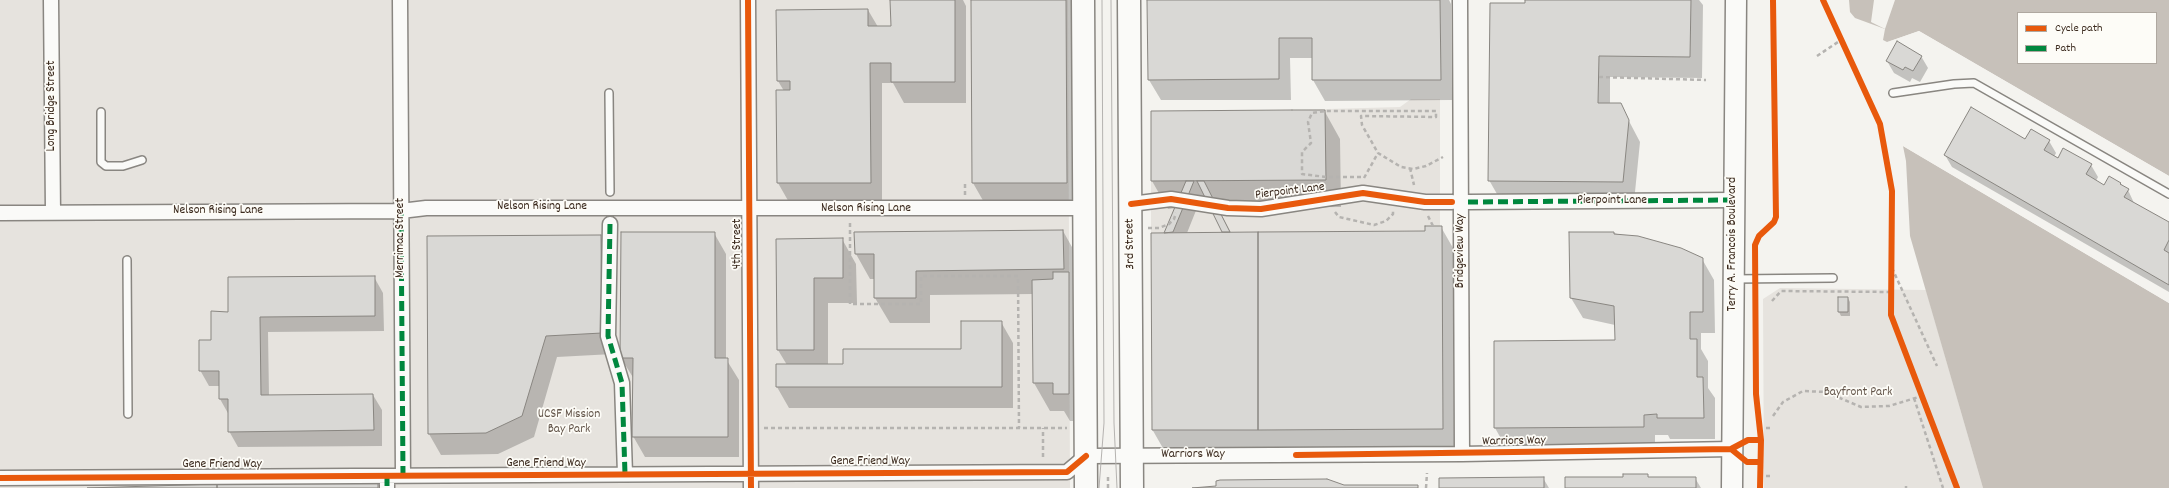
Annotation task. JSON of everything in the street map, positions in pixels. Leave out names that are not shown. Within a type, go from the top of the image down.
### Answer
[{"type":"main road","points":[[1083,0],[1086,488]]},
{"type":"main road","name":"3rd Street","points":[[1129,0],[1132,488]]},
{"type":"street","name":"Long Bridge Street","points":[[51,0],[53,212]]},
{"type":"street","name":"Merrimac Street","points":[[400,0],[403,476]]},
{"type":"street","name":"4th Street","points":[[748,0],[751,488]]},
{"type":"street","name":"Bridgeview Way","points":[[1460,0],[1462,454]]},
{"type":"street","name":"Terry A. Francois Boulevard","points":[[1732,488],[1731,449],[1734,279],[1733,200],[1736,0]]},
{"type":"street","name":"Pierpoint Lane","points":[[1131,204],[1158,199],[1180,200],[1228,208],[1260,209],[1368,194],[1432,202],[1452,202]]},
{"type":"street","name":"Pierpoint Lane","points":[[1468,202],[1733,200]]},
{"type":"street","name":"Nelson Rising Lane","points":[[0,212],[401,211],[426,208],[1085,208]]},
{"type":"street","points":[[610,224],[608,336],[622,383],[625,474]]},
{"type":"street","name":"Warriors Way","points":[[1086,456],[1462,454],[1731,449]]},
{"type":"street","name":"Gene Friend Way","points":[[0,478],[387,482],[403,476],[1067,472],[1086,456]]},
{"type":"lane","points":[[1893,93],[1954,84],[1974,83],[2169,194]]},
{"type":"lane","points":[[609,93],[610,192]]},
{"type":"lane","points":[[101,112],[101,162],[106,166],[123,166],[142,160]]},
{"type":"lane","points":[[127,260],[128,414]]},
{"type":"lane","points":[[1734,279],[1833,278]]},
{"type":"path","points":[[1838,34],[1844,47]]},
{"type":"path","points":[[1817,56],[1841,40]]},
{"type":"path","points":[[1599,77],[1706,80]]},
{"type":"path","points":[[1356,177],[1326,177],[1302,174],[1302,152],[1311,143],[1309,118],[1315,112],[1436,111],[1436,117],[1361,116],[1362,125],[1378,153],[1401,167],[1413,169],[1426,166],[1442,157]]},
{"type":"path","points":[[1368,194],[1364,177],[1378,153]]},
{"type":"path","points":[[1332,198],[1336,215],[1359,223],[1374,225],[1386,221],[1393,214],[1395,198]]},
{"type":"path","points":[[1145,228],[1159,228],[1169,224],[1174,219],[1180,200]]},
{"type":"path","points":[[850,209],[850,304],[921,304],[921,276],[1018,276],[1018,428]]},
{"type":"path","points":[[1891,300],[1892,260]]},
{"type":"path","points":[[1892,268],[1937,366]]},
{"type":"path","points":[[1772,301],[1781,292],[1891,292]]},
{"type":"path","points":[[1919,389],[1925,403]]},
{"type":"path","points":[[1773,416],[1783,402],[1803,391],[1826,392],[1861,407],[1889,406],[1922,396]]},
{"type":"path","points":[[1914,398],[1943,488]]},
{"type":"path","points":[[1760,423],[1760,432]]},
{"type":"path","points":[[750,428],[1070,428]]},
{"type":"path","points":[[1042,472],[1043,428]]},
{"type":"path","points":[[1766,428],[1773,428]]},
{"type":"path","points":[[1761,469],[1761,482]]},
{"type":"path","points":[[1426,488],[1427,473]]},
{"type":"path","points":[[1766,476],[1773,476]]},
{"type":"path","points":[[1108,477],[1108,488]]},
{"type":"shaded area","points":[[0,0],[1068,0],[1070,488],[0,488]]},
{"type":"shaded area","points":[[1849,0],[2169,0],[2169,176],[1919,31],[1887,42],[1883,40],[1885,29],[1855,18],[1850,12]]},
{"type":"shaded area","points":[[1411,99],[1440,99],[1440,226],[1425,226],[1425,231],[1151,233],[1151,181],[1292,180],[1292,110],[1400,107]]},
{"type":"shaded area","points":[[1903,146],[2169,303],[2169,488],[1983,488],[1910,236],[1906,161]]},
{"type":"shaded area","name":"Bayfront Park","points":[[1780,288],[1926,290],[1983,488],[1764,488],[1763,299]]},
{"type":"pier","points":[[1874,0],[1895,0],[1885,29],[1871,22]]},
{"type":"pier","points":[[1919,31],[2169,176],[2169,178],[1919,33],[1885,43]]},
{"type":"pier","points":[[1902,144],[2169,301],[2169,303],[1903,146]]},
{"type":"building","points":[[890,0],[955,0],[955,82],[891,82],[891,63],[870,63],[871,183],[777,183],[776,90],[790,90],[790,81],[777,81],[776,10],[868,9],[868,26],[891,26]]},
{"type":"building","points":[[971,0],[1066,0],[1067,183],[972,183]]},
{"type":"building","points":[[1147,0],[1440,0],[1441,80],[1312,80],[1312,38],[1279,38],[1279,79],[1148,80]]},
{"type":"building","points":[[1525,0],[1691,0],[1690,57],[1599,56],[1598,103],[1621,103],[1629,120],[1623,182],[1488,181],[1490,3],[1525,3]]},
{"type":"building","points":[[1897,41],[1922,56],[1913,71],[1905,67],[1903,70],[1886,61]]},
{"type":"building","points":[[1971,107],[2025,139],[2031,129],[2050,140],[2044,150],[2058,158],[2063,148],[2092,164],[2086,174],[2104,185],[2109,176],[2129,189],[2124,197],[2169,222],[2169,240],[2164,250],[2169,253],[2169,285],[1944,155]]},
{"type":"building","points":[[1325,110],[1326,180],[1151,181],[1151,111]]},
{"type":"building","points":[[1186,181],[1194,181],[1173,232],[1164,233]]},
{"type":"building","points":[[1197,181],[1204,181],[1230,232],[1222,232]]},
{"type":"building","points":[[1425,226],[1442,226],[1443,429],[1258,430],[1258,232],[1425,231]]},
{"type":"building","points":[[1063,230],[1064,269],[916,271],[916,298],[874,298],[874,254],[855,254],[854,232]]},
{"type":"building","points":[[621,232],[715,232],[715,358],[728,358],[728,437],[632,437],[633,358],[620,358]]},
{"type":"building","points":[[1258,232],[1258,430],[1152,430],[1151,233]]},
{"type":"building","points":[[1569,232],[1614,232],[1614,234],[1638,236],[1681,248],[1703,258],[1703,312],[1690,312],[1690,339],[1697,339],[1697,377],[1703,377],[1704,418],[1657,418],[1657,414],[1644,415],[1644,427],[1494,428],[1494,341],[1615,340],[1614,306],[1570,298]]},
{"type":"building","points":[[601,235],[602,333],[546,336],[522,416],[486,433],[428,434],[427,236]]},
{"type":"building","points":[[843,238],[843,278],[814,278],[814,350],[777,350],[776,239]]},
{"type":"building","points":[[1053,272],[1069,272],[1069,394],[1053,394],[1053,383],[1033,383],[1032,280],[1053,279]]},
{"type":"building","points":[[375,276],[375,316],[260,317],[261,395],[373,394],[374,430],[228,432],[228,399],[219,399],[219,371],[199,371],[199,340],[211,340],[211,311],[228,312],[228,277]]},
{"type":"building","points":[[1838,297],[1848,297],[1848,312],[1838,312]]},
{"type":"building","points":[[961,321],[1002,321],[1002,387],[776,387],[776,364],[843,364],[843,349],[961,349]]},
{"type":"building","points":[[1623,474],[1648,474],[1648,477],[1696,477],[1696,488],[1565,488],[1565,477],[1623,477]]},
{"type":"building","points":[[1544,477],[1544,488],[1439,488],[1439,478]]},
{"type":"building","points":[[1327,479],[1344,485],[1418,485],[1418,488],[1192,488],[1216,486],[1216,481],[1220,480]]},
{"type":"building","points":[[378,482],[378,488],[217,488],[217,484]]},
{"type":"building","points":[[217,484],[217,488],[87,488]]},
{"type":"tram line","points":[[1099,488],[1104,423],[1102,0]]},
{"type":"tram line","points":[[1111,0],[1114,423],[1117,488]]},
{"type":"marked path","points":[[1468,202],[1733,200]]},
{"type":"marked path","points":[[401,211],[403,475]]},
{"type":"marked path","points":[[610,224],[608,336],[622,383],[625,474]]},
{"type":"marked path","points":[[387,476],[387,488]]},
{"type":"cycle path","points":[[748,0],[751,488]]},
{"type":"cycle path","points":[[1760,488],[1761,440],[1756,394],[1755,245],[1759,236],[1774,222],[1776,217],[1773,0]]},
{"type":"cycle path","points":[[1823,0],[1880,124],[1892,191],[1891,315],[1957,488]]},
{"type":"cycle path","points":[[1131,204],[1171,199],[1228,208],[1261,209],[1363,193],[1425,202],[1452,202]]},
{"type":"cycle path","points":[[1760,462],[1747,462],[1731,449],[1748,440],[1761,440]]},
{"type":"cycle path","points":[[1296,455],[1731,449]]},
{"type":"cycle path","points":[[0,478],[1067,472],[1086,456]]},
{"type":"park label","name":"UCSF Mission Bay Park","points":[[569,422]]}]
